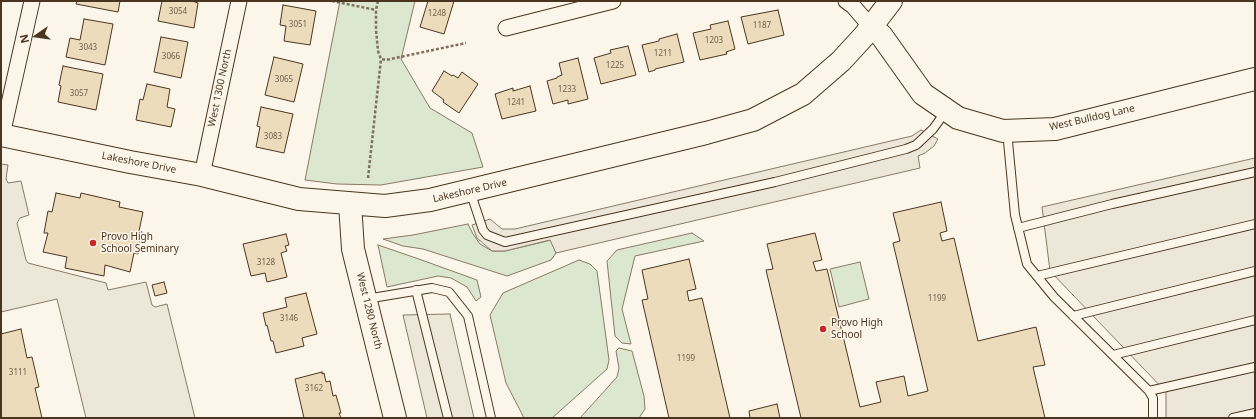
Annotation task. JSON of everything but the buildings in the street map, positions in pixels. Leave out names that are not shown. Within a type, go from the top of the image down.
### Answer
[{"type":"street","points":[[1,137],[32,1]]},
{"type":"street","name":"West 1300 North","points":[[202,175],[239,1]]},
{"type":"street","points":[[506,28],[613,1]]},
{"type":"street","points":[[846,1],[853,6],[871,27]]},
{"type":"street","name":"Lakeshore Drive","points":[[1,137],[202,175],[299,199],[385,206],[430,200],[706,134],[753,120],[803,94],[841,62],[891,1]]},
{"type":"street","name":"West Bulldog Lane","points":[[871,27],[881,35],[923,94],[958,118],[1002,131],[1055,129],[1255,79]]},
{"type":"street","name":"West 1280 North","points":[[350,204],[353,250],[396,418]]},
{"type":"lane","points":[[470,191],[483,230],[487,235],[504,242],[775,182],[906,149],[916,145],[933,129],[946,110]]},
{"type":"lane","points":[[1007,130],[1015,215],[1027,264],[1054,297],[1149,391],[1153,398],[1153,418]]},
{"type":"lane","points":[[1018,228],[1112,204],[1255,172]]},
{"type":"lane","points":[[1037,276],[1255,224]]},
{"type":"lane","points":[[1073,316],[1255,271]]},
{"type":"lane","points":[[366,299],[432,288],[449,292],[468,316],[491,418]]},
{"type":"lane","points":[[416,290],[448,418]]},
{"type":"lane","points":[[1112,355],[1255,320]]},
{"type":"lane","points":[[1149,391],[1255,367]]},
{"type":"lane","points":[[1233,418],[1255,413]]},
{"type":"path","points":[[332,1],[376,10]]},
{"type":"path","points":[[368,178],[381,58],[378,44],[376,10],[378,1]]},
{"type":"path","points":[[381,58],[386,60],[466,43]]},
{"type":"green space","points":[[340,1],[415,1],[401,59],[430,108],[472,133],[483,167],[381,185],[337,184],[305,180]]},
{"type":"green space","points":[[468,224],[480,244],[492,251],[505,251],[551,240],[556,253],[551,260],[507,276],[423,249],[403,246],[383,239],[413,235]]},
{"type":"green space","points":[[692,233],[704,241],[635,256],[622,309],[631,344],[622,343],[615,336],[607,261],[617,250]]},
{"type":"green space","points":[[378,245],[477,280],[481,297],[476,301],[467,287],[451,278],[438,276],[387,287]]},
{"type":"green space","points":[[579,260],[590,264],[597,271],[609,360],[607,369],[552,418],[524,418],[506,383],[490,315],[503,293]]},
{"type":"green space","points":[[860,262],[869,299],[839,307],[830,269]]},
{"type":"green space","points":[[619,348],[632,351],[644,396],[645,409],[639,418],[580,418],[617,377],[619,368],[616,351]]},
{"type":"shaded area","points":[[921,130],[938,139],[934,146],[918,156],[920,168],[556,253],[550,240],[505,251],[492,251],[477,238],[472,225],[490,219],[502,229],[515,229],[912,136]]},
{"type":"shaded area","points":[[1255,158],[1255,418],[1166,418],[1166,392],[1050,271],[1042,207]]},
{"type":"shaded area","points":[[1,164],[8,165],[6,179],[8,183],[21,181],[29,215],[20,218],[17,223],[28,263],[106,283],[108,290],[146,282],[152,305],[155,307],[167,304],[195,418],[86,418],[57,299],[1,312]]},
{"type":"shaded area","points":[[450,314],[474,418],[427,418],[403,315]]},
{"type":"place","name":"Provo High School Seminary","points":[[93,243]]},
{"type":"place","name":"Provo High School","points":[[823,329]]}]
